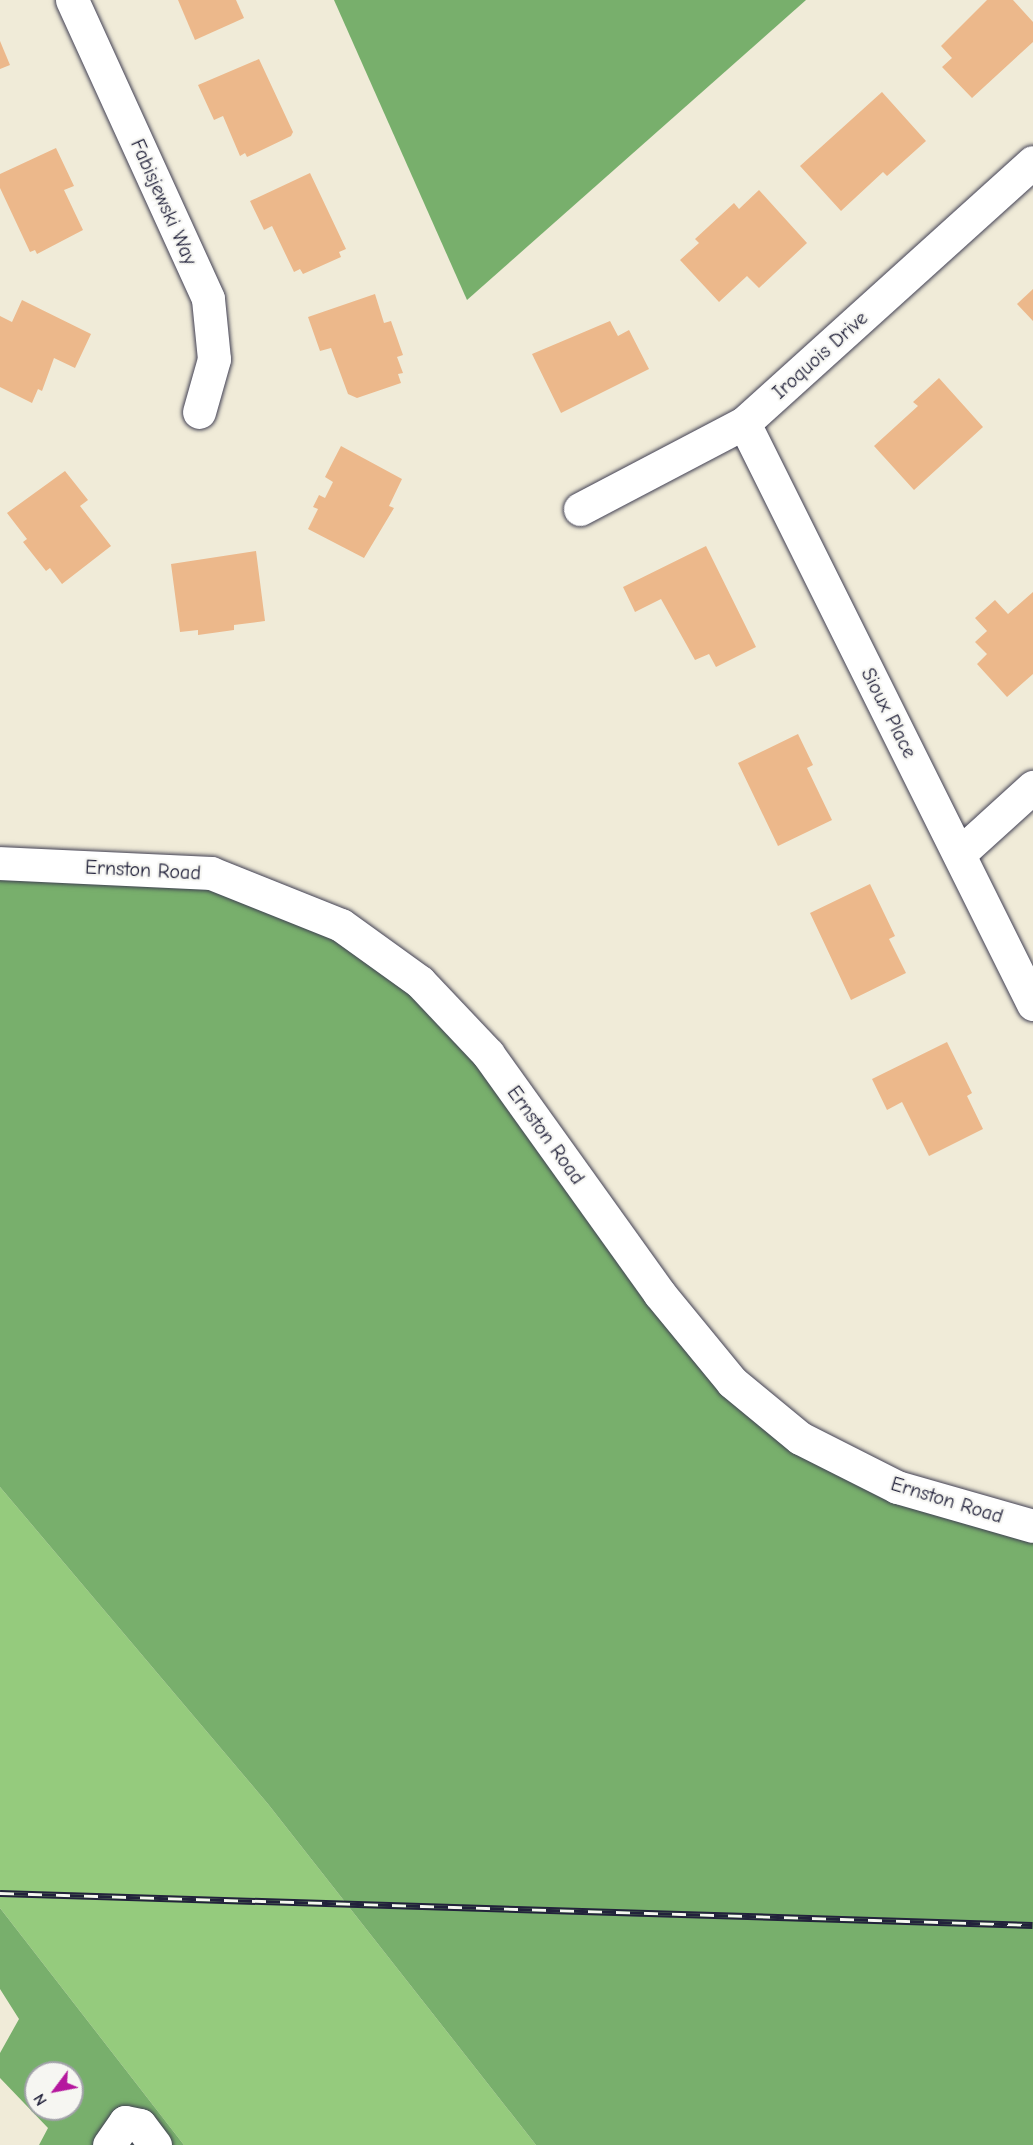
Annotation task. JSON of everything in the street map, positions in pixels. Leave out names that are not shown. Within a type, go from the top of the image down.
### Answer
[{"type":"street","name":"Fabisjewski Way","points":[[72,0],[208,299],[214,359],[200,412]]},
{"type":"street","name":"Iroquois Drive","points":[[580,509],[744,423],[1033,162]]},
{"type":"street","name":"Sioux Place","points":[[744,423],[1033,1004]]},
{"type":"street","points":[[959,854],[1033,787]]},
{"type":"street","name":"Ernston Road","points":[[0,863],[211,873],[341,925],[420,982],[488,1054],[659,1293],[732,1382],[800,1438],[897,1487],[1033,1526]]},
{"type":"street","points":[[109,2145],[125,2122],[140,2125],[155,2145]]},
{"type":"green space","points":[[334,0],[806,0],[467,300]]},
{"type":"green space","points":[[0,863],[211,873],[420,982],[659,1293],[800,1438],[1033,1526],[1033,2145],[536,2145],[268,1804],[0,1487]]},
{"type":"green space","points":[[0,1487],[268,1804],[536,2145],[184,2145],[0,1908]]},
{"type":"green space","points":[[0,1908],[184,2145],[39,2145],[48,2128],[41,2121],[84,2121],[84,2061],[24,2061],[24,2103],[0,2078],[0,2053],[19,2019],[0,1989]]},
{"type":"building","points":[[178,0],[236,0],[244,18],[195,40]]},
{"type":"building","points":[[987,0],[1013,0],[1033,22],[1033,42],[972,98],[942,67],[952,58],[941,46]]},
{"type":"building","points":[[0,41],[10,65],[0,69]]},
{"type":"building","points":[[259,59],[293,132],[291,136],[247,157],[245,153],[240,156],[223,116],[214,120],[198,85]]},
{"type":"building","points":[[882,92],[926,141],[887,176],[883,172],[841,211],[800,166]]},
{"type":"building","points":[[56,148],[74,186],[64,190],[83,230],[37,254],[35,250],[30,252],[0,188],[0,174]]},
{"type":"building","points":[[310,173],[346,249],[339,252],[341,257],[303,274],[300,269],[294,272],[272,226],[264,230],[250,201]]},
{"type":"building","points":[[759,190],[807,243],[759,288],[747,276],[719,302],[680,260],[699,243],[695,239],[734,203],[739,209]]},
{"type":"building","points":[[1033,289],[1033,321],[1017,304]]},
{"type":"building","points":[[375,294],[384,323],[391,321],[403,355],[397,357],[403,373],[398,374],[401,383],[357,398],[348,394],[331,348],[320,351],[308,317]]},
{"type":"building","points":[[22,300],[91,334],[75,368],[54,358],[42,391],[38,389],[32,403],[0,387],[0,316],[12,322]]},
{"type":"building","points":[[610,321],[618,336],[629,330],[649,369],[561,413],[532,354]]},
{"type":"building","points":[[939,378],[983,427],[914,490],[874,446],[918,406],[913,402]]},
{"type":"building","points":[[341,446],[402,479],[389,506],[394,508],[364,558],[308,529],[318,509],[313,507],[319,495],[325,498],[333,482],[325,477]]},
{"type":"building","points":[[65,471],[88,500],[80,506],[111,546],[62,584],[50,568],[46,571],[23,542],[27,539],[7,513]]},
{"type":"building","points":[[706,546],[756,647],[716,667],[709,654],[695,660],[661,599],[635,612],[623,587]]},
{"type":"building","points":[[256,551],[265,621],[234,625],[234,630],[198,635],[198,630],[180,632],[171,564]]},
{"type":"building","points":[[1033,592],[1033,674],[1007,697],[977,664],[987,654],[975,642],[987,631],[975,618],[995,600],[1008,614]]},
{"type":"building","points":[[798,734],[813,765],[807,768],[832,820],[778,846],[738,763]]},
{"type":"building","points":[[870,884],[895,936],[889,939],[906,973],[851,1000],[810,913]]},
{"type":"building","points":[[947,1042],[972,1093],[967,1096],[983,1129],[929,1156],[902,1102],[887,1110],[872,1079]]},
{"type":"railway","points":[[0,1893],[1033,1925]]}]
